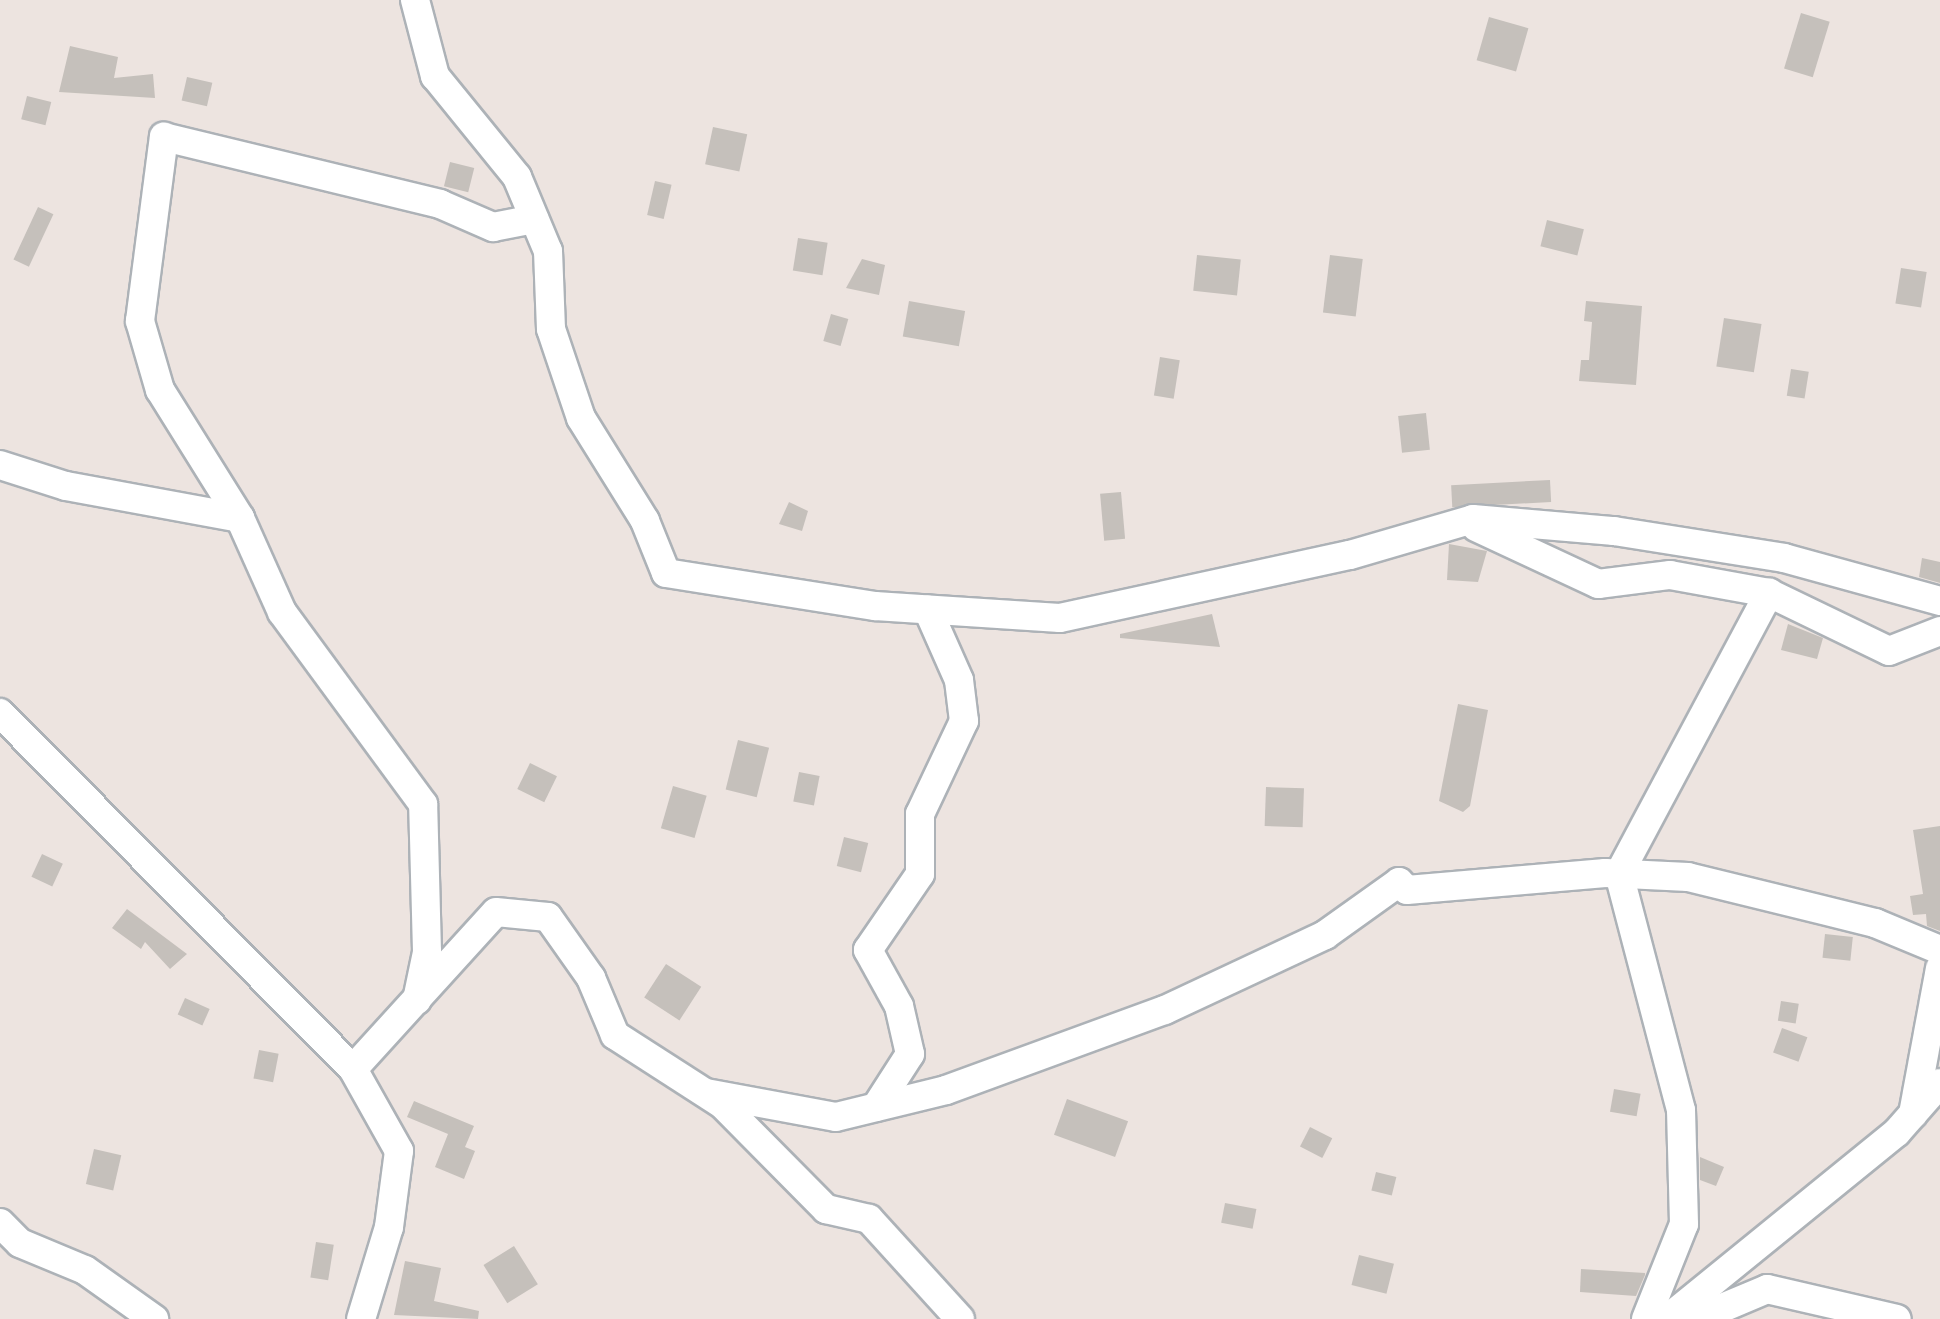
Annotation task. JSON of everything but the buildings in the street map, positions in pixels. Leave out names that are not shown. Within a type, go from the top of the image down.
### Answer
[{"type":"street","points":[[415,0],[435,76],[517,177],[548,251],[550,328],[581,418],[645,521],[666,573],[928,610],[1060,618],[1350,554],[1465,522],[1614,531],[1784,558],[1940,601]]},
{"type":"street","points":[[417,1000],[427,952],[423,804],[349,711],[282,612],[240,518],[160,390],[140,321],[164,137],[440,204],[493,227],[534,219]]},
{"type":"street","points":[[0,465],[66,486],[240,518]]},
{"type":"street","points":[[1465,522],[1598,584],[1670,574],[1769,593],[1889,651],[1940,630]]},
{"type":"street","points":[[1646,1319],[1684,1224],[1681,1110],[1619,874],[1769,593]]},
{"type":"street","points":[[876,1107],[910,1054],[899,1006],[868,950],[920,874],[920,814],[964,721],[960,680],[928,610]]},
{"type":"street","points":[[0,714],[353,1069],[399,1151],[389,1227],[361,1319]]},
{"type":"street","points":[[706,1093],[836,1117],[946,1090],[1164,1010],[1325,935],[1399,882],[1406,890],[1619,874],[1688,877],[1874,924],[1940,950]]},
{"type":"street","points":[[353,1069],[496,912],[548,917],[592,978],[615,1035],[706,1093],[774,1152],[826,1209],[869,1219],[960,1319]]},
{"type":"street","points":[[1913,1114],[1940,968]]},
{"type":"street","points":[[1667,1319],[1913,1114],[1940,1083]]},
{"type":"street","points":[[0,1224],[20,1244],[85,1270],[154,1319]]},
{"type":"street","points":[[1696,1319],[1768,1289],[1897,1319]]}]
